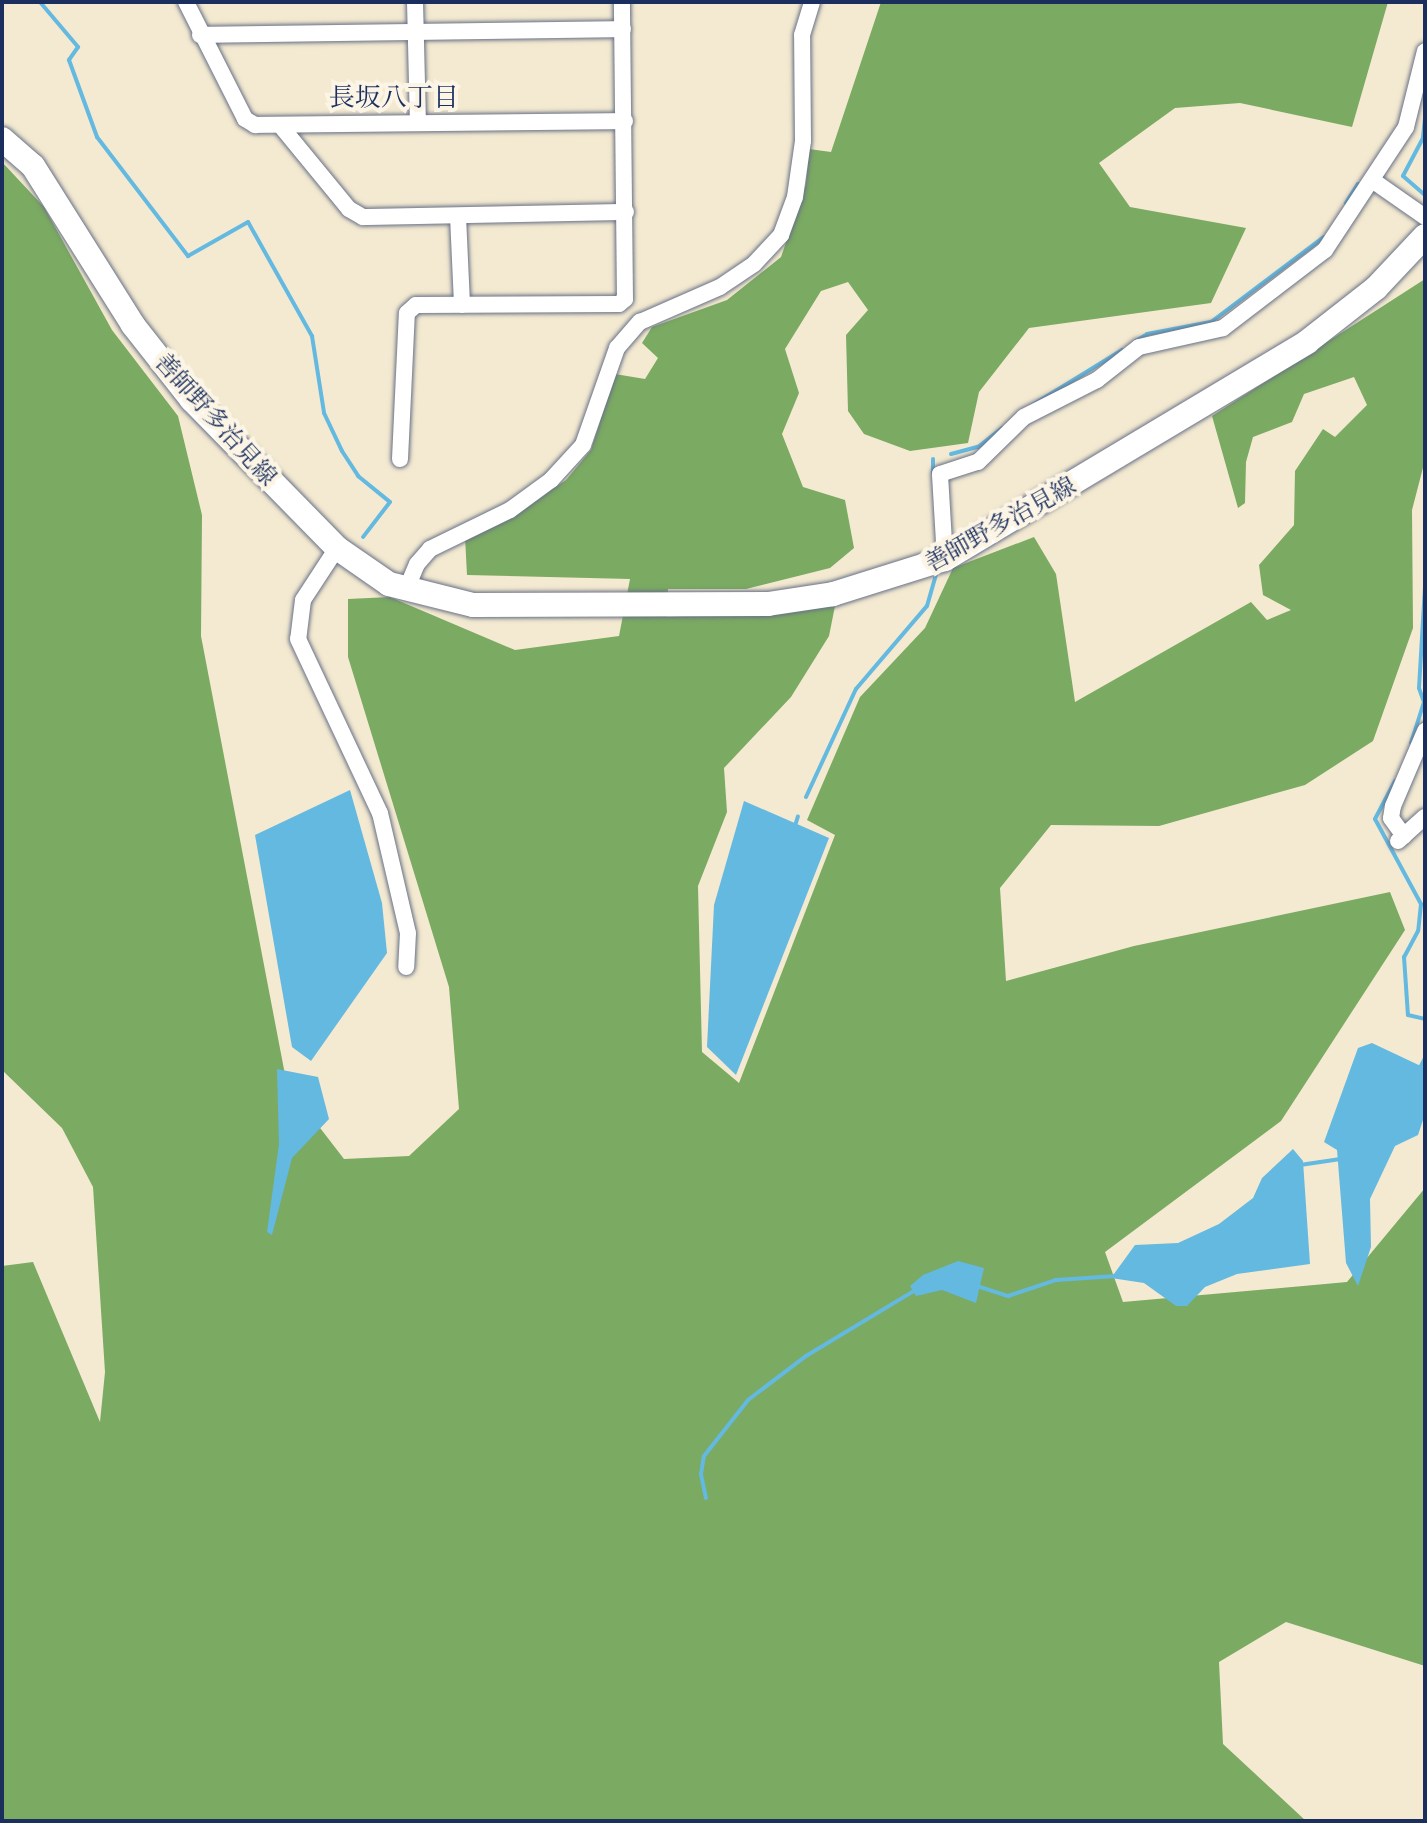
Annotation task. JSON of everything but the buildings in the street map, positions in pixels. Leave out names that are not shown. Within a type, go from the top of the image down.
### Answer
[{"type":"main road","name":"善師野多治見線","points":[[2,139],[33,166],[133,325],[192,400],[337,548],[370,573],[406,590],[440,600],[506,607],[768,604],[833,594],[945,559],[1307,342],[1376,288],[1424,222]]},
{"type":"street","points":[[186,2],[245,119],[255,125],[625,121]]},
{"type":"street","points":[[415,2],[418,123]]},
{"type":"street","points":[[622,2],[625,299],[640,322]]},
{"type":"street","points":[[406,590],[417,564],[430,549],[510,510],[551,480],[583,445],[617,348],[640,322],[720,287],[754,264],[790,219],[803,141],[802,35],[812,2]]},
{"type":"street","points":[[200,35],[623,29]]},
{"type":"street","points":[[945,559],[940,474],[978,462],[1024,417],[1097,380],[1139,347],[1223,328],[1325,250],[1406,127],[1425,51]]},
{"type":"street","points":[[280,125],[349,209],[363,217],[626,212]]},
{"type":"street","points":[[1372,180],[1424,222]]},
{"type":"street","points":[[458,216],[462,305]]},
{"type":"street","points":[[400,459],[407,313],[416,305],[619,304],[625,299]]},
{"type":"street","points":[[337,548],[303,600],[298,639],[380,813],[408,933],[406,967]]},
{"type":"street","points":[[1425,731],[1393,806],[1391,818],[1400,839],[1425,817]]},
{"type":"green space","points":[[881,2],[1388,2],[1352,127],[1240,103],[1175,108],[1099,163],[1130,207],[1246,228],[1211,303],[1029,328],[979,392],[968,443],[910,451],[864,434],[848,411],[846,335],[868,310],[848,282],[821,291],[785,349],[799,393],[782,434],[803,487],[845,500],[854,548],[830,568],[746,589],[668,589],[667,617],[835,606],[829,636],[791,697],[724,768],[727,812],[698,886],[702,1052],[739,1083],[835,835],[807,820],[860,697],[925,628],[953,568],[1034,537],[1056,574],[1075,702],[1251,602],[1267,620],[1291,610],[1263,595],[1259,565],[1294,525],[1295,471],[1323,429],[1335,437],[1367,405],[1354,377],[1304,394],[1292,422],[1253,437],[1246,462],[1245,503],[1238,508],[1212,416],[1425,279],[1425,460],[1412,510],[1413,628],[1373,741],[1305,785],[1159,826],[1051,825],[1000,888],[1006,981],[1134,946],[1390,892],[1405,930],[1281,1121],[1105,1252],[1123,1302],[1347,1282],[1425,1188],[1425,1666],[1286,1622],[1219,1662],[1223,1744],[1306,1821],[2,1821],[2,1266],[33,1262],[100,1422],[105,1372],[93,1187],[62,1128],[2,1070],[2,162],[44,207],[112,330],[178,416],[202,515],[201,636],[287,1085],[344,1159],[409,1156],[459,1109],[449,987],[348,657],[348,599],[390,597],[515,650],[619,636],[630,579],[467,575],[465,537],[513,516],[566,480],[591,450],[615,374],[645,379],[658,358],[642,343],[652,327],[727,300],[781,257],[806,184],[809,149],[831,152]]},
{"type":"water","points":[[350,790],[382,903],[387,953],[311,1061],[292,1047],[255,835]]},
{"type":"water","points":[[744,801],[829,838],[736,1075],[707,1047],[714,905]]},
{"type":"water","points":[[1372,1043],[1425,1068],[1425,1114],[1418,1135],[1395,1146],[1370,1199],[1371,1247],[1358,1286],[1346,1263],[1337,1150],[1324,1142],[1358,1048]]},
{"type":"water","points":[[277,1069],[318,1077],[329,1119],[292,1158],[272,1235],[267,1232],[279,1144]]},
{"type":"water","points":[[1293,1149],[1303,1161],[1310,1264],[1237,1274],[1205,1287],[1187,1306],[1176,1306],[1144,1283],[1111,1278],[1135,1245],[1178,1243],[1219,1224],[1253,1198],[1262,1178]]},
{"type":"water","points":[[958,1261],[984,1268],[976,1303],[942,1290],[916,1296],[910,1286],[923,1275]]},
{"type":"waterway","points":[[40,2],[78,47],[69,60],[97,137],[188,256],[248,222],[312,336],[324,413],[342,451],[358,476],[390,502],[363,537]]},
{"type":"waterway","points":[[1425,118],[1423,138],[1403,176],[1425,195]]},
{"type":"waterway","points":[[1346,203],[1358,184],[1363,186]]},
{"type":"waterway","points":[[1136,341],[1147,334],[1211,322],[1324,237]]},
{"type":"waterway","points":[[1031,406],[1122,350]]},
{"type":"waterway","points":[[951,454],[978,447],[1002,428]]},
{"type":"waterway","points":[[933,459],[933,473]]},
{"type":"waterway","points":[[806,797],[856,689],[927,606],[937,571]]},
{"type":"waterway","points":[[1411,743],[1424,702],[1419,688],[1425,588]]},
{"type":"waterway","points":[[1395,781],[1375,819],[1421,904],[1418,931],[1404,957],[1408,1015],[1425,1019]]},
{"type":"waterway","points":[[795,826],[798,816]]},
{"type":"waterway","points":[[1420,1068],[1425,1058]]},
{"type":"waterway","points":[[1300,1165],[1341,1159]]},
{"type":"waterway","points":[[974,1285],[1008,1296],[1056,1280],[1116,1276]]},
{"type":"waterway","points":[[706,1498],[701,1474],[704,1456],[748,1400],[806,1356],[917,1289]]},
{"type":"district","name":"長坂八丁目","points":[[394,98]]}]
